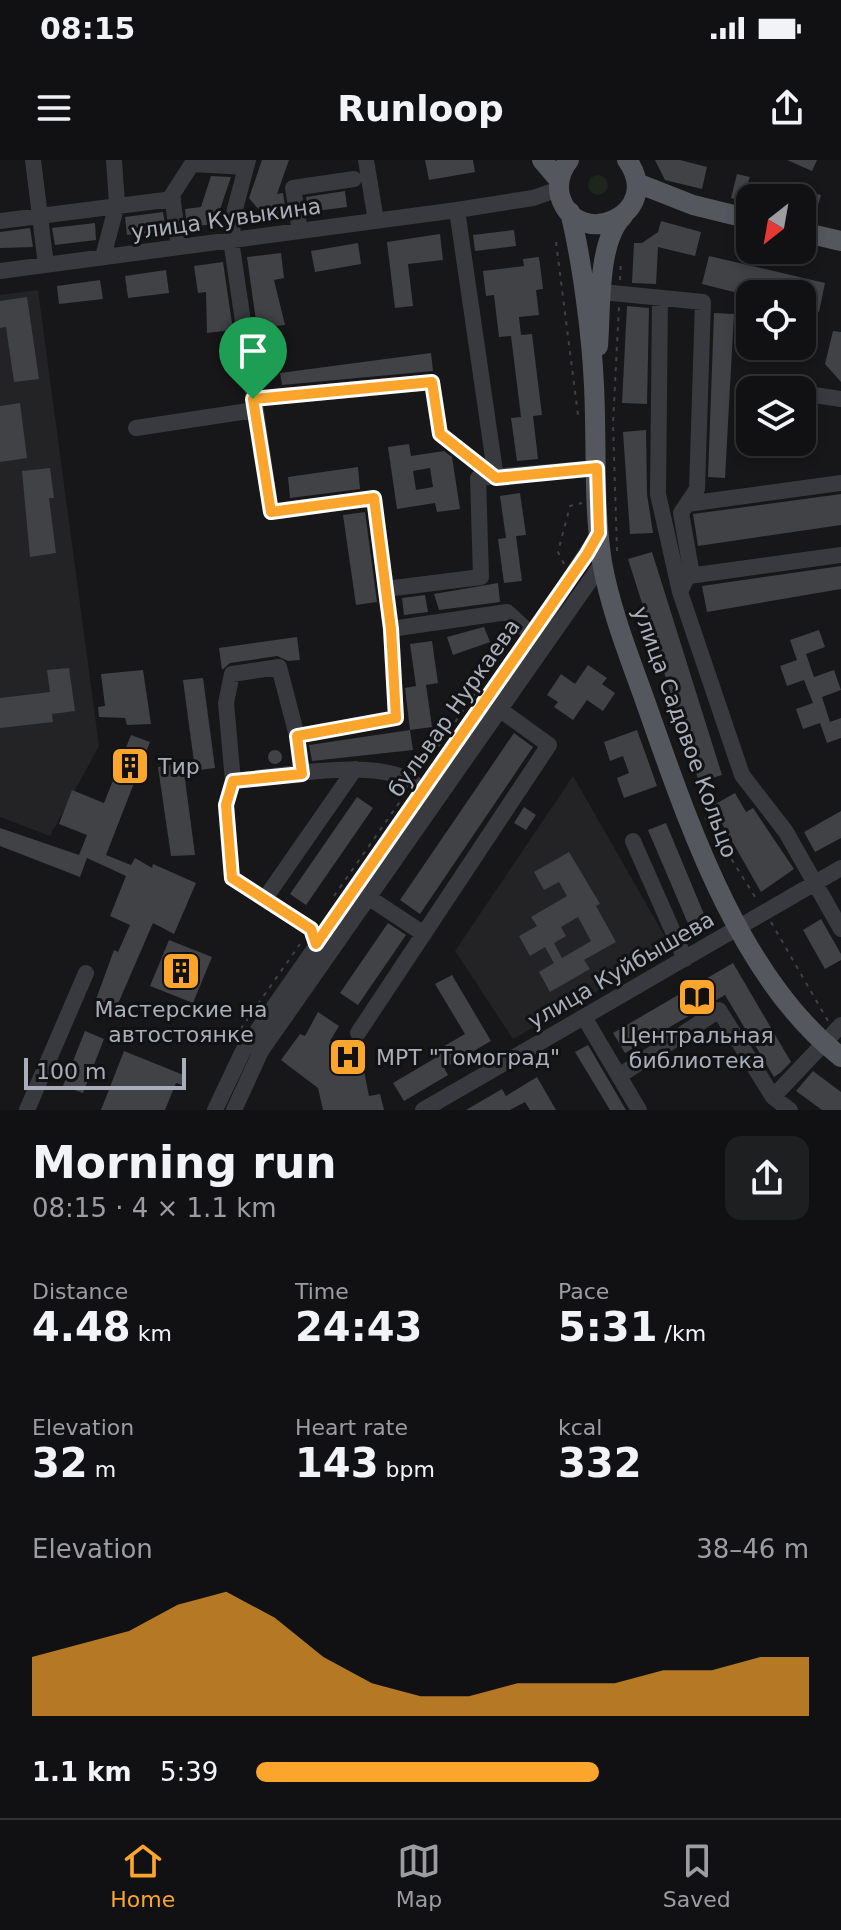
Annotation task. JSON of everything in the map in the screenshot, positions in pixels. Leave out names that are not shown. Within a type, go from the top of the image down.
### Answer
[{"type":"main road","points":[[542,160],[563,196],[595,224],[657,201],[693,205],[736,216]]},
{"type":"main road","points":[[563,196],[569,160]]},
{"type":"main road","points":[[632,168],[693,205]]},
{"type":"main road","name":"улица Садовое Кольцо","points":[[594,382],[611,293],[607,244],[614,224],[627,210],[632,168]]},
{"type":"main road","name":"улица Садовое Кольцо","points":[[563,196],[594,382],[599,533],[610,561],[620,626],[673,779],[715,882],[738,928],[783,993],[833,1034],[841,1057]]},
{"type":"main road","points":[[816,235],[841,241]]},
{"type":"street","points":[[33,160],[46,265]]},
{"type":"street","points":[[103,257],[117,204],[114,160]]},
{"type":"street","points":[[366,160],[376,221]]},
{"type":"street","points":[[179,247],[172,195],[192,164],[247,164],[231,240],[271,512],[374,498],[391,629],[396,718],[297,736]]},
{"type":"street","points":[[300,231],[293,188],[354,179]]},
{"type":"street","name":"улица Кувыкина","points":[[0,271],[563,196]]},
{"type":"street","points":[[0,221],[173,199]]},
{"type":"street","points":[[457,210],[496,478]]},
{"type":"street","points":[[611,293],[703,302],[697,489],[681,513],[689,576],[680,592]]},
{"type":"street","points":[[660,298],[658,494],[680,592],[742,775],[786,832],[841,929]]},
{"type":"street","points":[[136,428],[254,405],[432,382],[440,434],[496,478]]},
{"type":"street","points":[[816,395],[841,399]]},
{"type":"street","points":[[386,589],[481,577],[478,478],[597,468]]},
{"type":"street","points":[[687,504],[841,483]]},
{"type":"street","name":"бульвар Нуркаева","points":[[215,1110],[243,1051],[533,636],[599,533]]},
{"type":"street","points":[[689,576],[841,555]]},
{"type":"street","name":"бульвар Нуркаева","points":[[234,1110],[261,1051],[499,709],[610,561]]},
{"type":"street","points":[[391,629],[507,612],[533,636]]},
{"type":"street","points":[[302,774],[297,736],[279,667],[232,674],[226,703],[233,781],[226,805],[232,878],[266,897],[311,929],[316,944]]},
{"type":"street","points":[[358,1033],[549,745],[499,709]]},
{"type":"street","points":[[233,781],[355,769],[399,773],[414,780],[422,791]]},
{"type":"street","points":[[266,897],[355,769]]},
{"type":"street","points":[[633,841],[685,959]]},
{"type":"street","name":"улица Куйбышева","points":[[423,1110],[841,868]]},
{"type":"street","points":[[368,897],[424,934]]},
{"type":"street","points":[[27,1110],[86,973]]},
{"type":"street","points":[[619,1076],[719,1010],[773,1097],[790,1110]]},
{"type":"street","points":[[584,1017],[639,1110]]},
{"type":"street","points":[[773,1097],[833,1034]]},
{"type":"path","points":[[556,242],[580,425]]},
{"type":"path","points":[[610,561],[613,424],[611,293],[621,257]]},
{"type":"path","points":[[571,556],[564,565],[558,552],[570,506],[587,502]]},
{"type":"path","points":[[700,809],[765,912],[833,1034]]},
{"type":"shaded area","points":[[594,175],[602,175],[608,185],[602,195],[594,195],[588,189],[588,181]]},
{"type":"shaded area","points":[[38,290],[99,746],[50,836],[0,817],[0,295]]},
{"type":"shaded area","points":[[573,776],[672,949],[513,1039],[455,951]]},
{"type":"building","points":[[262,160],[289,160],[277,194],[283,193],[286,214],[265,217],[249,198]]},
{"type":"building","points":[[425,160],[473,160],[475,172],[429,180]]},
{"type":"building","points":[[655,160],[680,160],[707,167],[702,189],[665,180]]},
{"type":"building","points":[[787,160],[817,160],[812,171]]},
{"type":"building","points":[[737,174],[750,177],[748,182],[756,184],[736,184],[736,199],[731,198]]},
{"type":"building","points":[[211,176],[231,177],[215,224],[187,227],[185,209],[201,207]]},
{"type":"building","points":[[345,191],[347,207],[308,212],[306,197]]},
{"type":"building","points":[[816,194],[821,195],[816,212]]},
{"type":"building","points":[[163,212],[166,231],[127,235],[125,217]]},
{"type":"building","points":[[661,221],[701,232],[695,256],[658,247],[656,284],[632,283],[634,243],[642,243],[658,232]]},
{"type":"building","points":[[95,223],[96,240],[55,245],[52,228]]},
{"type":"building","points":[[30,228],[33,247],[0,248],[0,232]]},
{"type":"building","points":[[514,230],[516,246],[475,251],[473,235]]},
{"type":"building","points":[[440,234],[443,260],[408,264],[413,306],[395,308],[387,242]]},
{"type":"building","points":[[358,243],[361,264],[315,272],[311,251]]},
{"type":"building","points":[[281,253],[284,278],[274,280],[285,325],[257,328],[247,257]]},
{"type":"building","points":[[709,256],[812,280],[736,280],[736,292],[702,284]]},
{"type":"building","points":[[539,257],[543,289],[536,290],[539,315],[519,317],[521,335],[532,334],[542,415],[533,416],[538,459],[517,461],[511,418],[521,417],[511,336],[499,337],[494,295],[486,296],[483,271],[524,266],[523,259]]},
{"type":"building","points":[[223,262],[233,330],[207,333],[206,292],[198,293],[194,266]]},
{"type":"building","points":[[166,270],[169,293],[128,298],[125,276]]},
{"type":"building","points":[[100,280],[103,299],[59,304],[57,286]]},
{"type":"building","points":[[816,281],[825,283],[819,312],[816,311]]},
{"type":"building","points":[[27,297],[39,379],[14,382],[6,327],[0,328],[0,301]]},
{"type":"building","points":[[627,306],[649,308],[647,404],[622,403]]},
{"type":"building","points":[[714,313],[734,314],[725,478],[708,477]]},
{"type":"building","points":[[833,331],[841,332],[841,382],[825,364]]},
{"type":"building","points":[[431,353],[433,371],[282,385],[280,373]]},
{"type":"building","points":[[20,403],[27,458],[0,462],[0,406]]},
{"type":"building","points":[[646,430],[647,494],[653,533],[630,534],[623,432]]},
{"type":"building","points":[[409,444],[411,456],[444,451],[452,457],[460,509],[437,512],[435,503],[397,509],[388,447]],"holes":[[[430,468],[433,487],[416,490],[413,471]]]},
{"type":"building","points":[[358,467],[360,489],[290,498],[288,477]]},
{"type":"building","points":[[50,468],[54,498],[49,498],[56,553],[30,557],[22,471]]},
{"type":"building","points":[[520,493],[526,535],[516,536],[522,581],[504,583],[498,539],[506,538],[500,496]]},
{"type":"building","points":[[841,494],[841,525],[698,546],[693,514]]},
{"type":"building","points":[[365,512],[377,602],[356,605],[343,515]]},
{"type":"building","points":[[652,552],[722,775],[699,782],[628,559]]},
{"type":"building","points":[[841,566],[841,589],[707,612],[702,586]]},
{"type":"building","points":[[498,583],[500,602],[439,610],[434,594]]},
{"type":"building","points":[[425,595],[428,612],[404,615],[402,598]]},
{"type":"building","points":[[484,627],[490,642],[453,655],[447,637]]},
{"type":"building","points":[[819,630],[825,647],[806,654],[814,677],[834,670],[841,690],[822,697],[830,722],[841,718],[841,738],[827,743],[820,723],[803,729],[796,709],[813,703],[804,680],[787,686],[780,666],[797,660],[790,640]]},
{"type":"building","points":[[297,637],[300,660],[288,661],[277,656],[230,663],[222,670],[219,648]]},
{"type":"building","points":[[432,641],[438,683],[426,685],[432,727],[410,730],[405,688],[416,686],[410,644]]},
{"type":"building","points":[[588,665],[607,678],[602,684],[615,693],[603,711],[587,700],[573,720],[554,707],[558,702],[547,695],[561,674],[575,684]]},
{"type":"building","points":[[69,668],[75,711],[52,714],[53,722],[0,728],[0,698],[50,692],[47,670]]},
{"type":"building","points":[[143,670],[151,724],[127,725],[125,718],[99,717],[98,707],[105,706],[101,674]]},
{"type":"building","points":[[203,678],[215,768],[184,772],[195,855],[171,856],[158,767],[194,762],[183,680]]},
{"type":"building","points":[[410,730],[413,750],[312,761],[309,745]]},
{"type":"building","points":[[637,730],[657,786],[624,798],[617,778],[629,773],[623,756],[610,761],[604,742]]},
{"type":"building","points":[[514,733],[533,747],[420,914],[400,900]]},
{"type":"building","points":[[131,735],[150,742],[106,855],[131,865],[135,858],[152,868],[153,864],[196,883],[174,934],[153,923],[114,1013],[94,1005],[114,950],[118,952],[130,925],[110,916],[126,876],[87,858],[80,877],[0,846],[0,828],[79,855],[87,835],[59,824],[72,790],[104,803]]},
{"type":"building","points":[[275,750],[282,757],[275,764],[268,757]]},
{"type":"building","points":[[735,793],[746,812],[753,808],[794,869],[761,892],[712,806]]},
{"type":"building","points":[[357,797],[373,808],[306,905],[290,894]]},
{"type":"building","points":[[524,807],[536,815],[526,830],[514,823]]},
{"type":"building","points":[[841,811],[841,838],[815,852],[804,832]]},
{"type":"building","points":[[666,823],[706,919],[689,926],[648,830]]},
{"type":"building","points":[[569,852],[600,904],[596,906],[616,942],[584,960],[590,969],[550,992],[539,972],[554,963],[545,947],[530,956],[519,936],[537,926],[531,917],[567,896],[559,882],[544,890],[534,872]],"holes":[[[578,917],[591,941],[562,958],[554,943],[566,936],[561,927]]]},
{"type":"building","points":[[821,919],[841,954],[841,960],[825,969],[803,930]]},
{"type":"building","points":[[388,923],[406,935],[358,1005],[340,993]]},
{"type":"building","name":"Мастерские на автостоянке","points":[[169,940],[212,957],[193,1003],[150,986]]},
{"type":"building","points":[[733,963],[791,1062],[780,1073],[774,1077],[725,995],[625,1053],[613,1033]]},
{"type":"building","points":[[452,975],[491,1041],[444,1068],[448,1075],[404,1101],[393,1083],[437,1057],[434,1052],[465,1034],[435,984]]},
{"type":"building","points":[[318,1012],[339,1026],[330,1041],[356,1058],[364,1071],[369,1096],[380,1094],[384,1110],[323,1110],[318,1088],[281,1060],[300,1034],[305,1036]]},
{"type":"building","points":[[85,1031],[104,1039],[83,1093],[63,1086]]},
{"type":"building","points":[[588,1045],[626,1110],[610,1110],[575,1052]]},
{"type":"building","points":[[124,1051],[186,1076],[182,1085],[176,1083],[165,1110],[101,1110]]},
{"type":"building","points":[[813,1071],[841,1092],[841,1110],[822,1110],[796,1091]]},
{"type":"building","points":[[537,1077],[556,1110],[530,1110],[525,1102],[510,1110],[466,1110],[502,1089],[506,1096]]},
{"type":"place","name":"Тир","points":[[130,766]]},
{"type":"place","name":"Мастерские на автостоянке","points":[[181,971]]},
{"type":"place","name":"Центральная библиотека","points":[[697,997]]},
{"type":"place","name":"МРТ \"Томоград\"","points":[[348,1057]]},
{"type":"route","points":[[432,382],[440,434],[496,478],[597,468],[599,533],[587,554],[533,636],[316,944],[311,929],[266,897],[232,878],[226,805],[233,781],[302,774],[297,736],[396,718],[391,629],[374,498],[271,512],[253,399],[432,382]]}]
